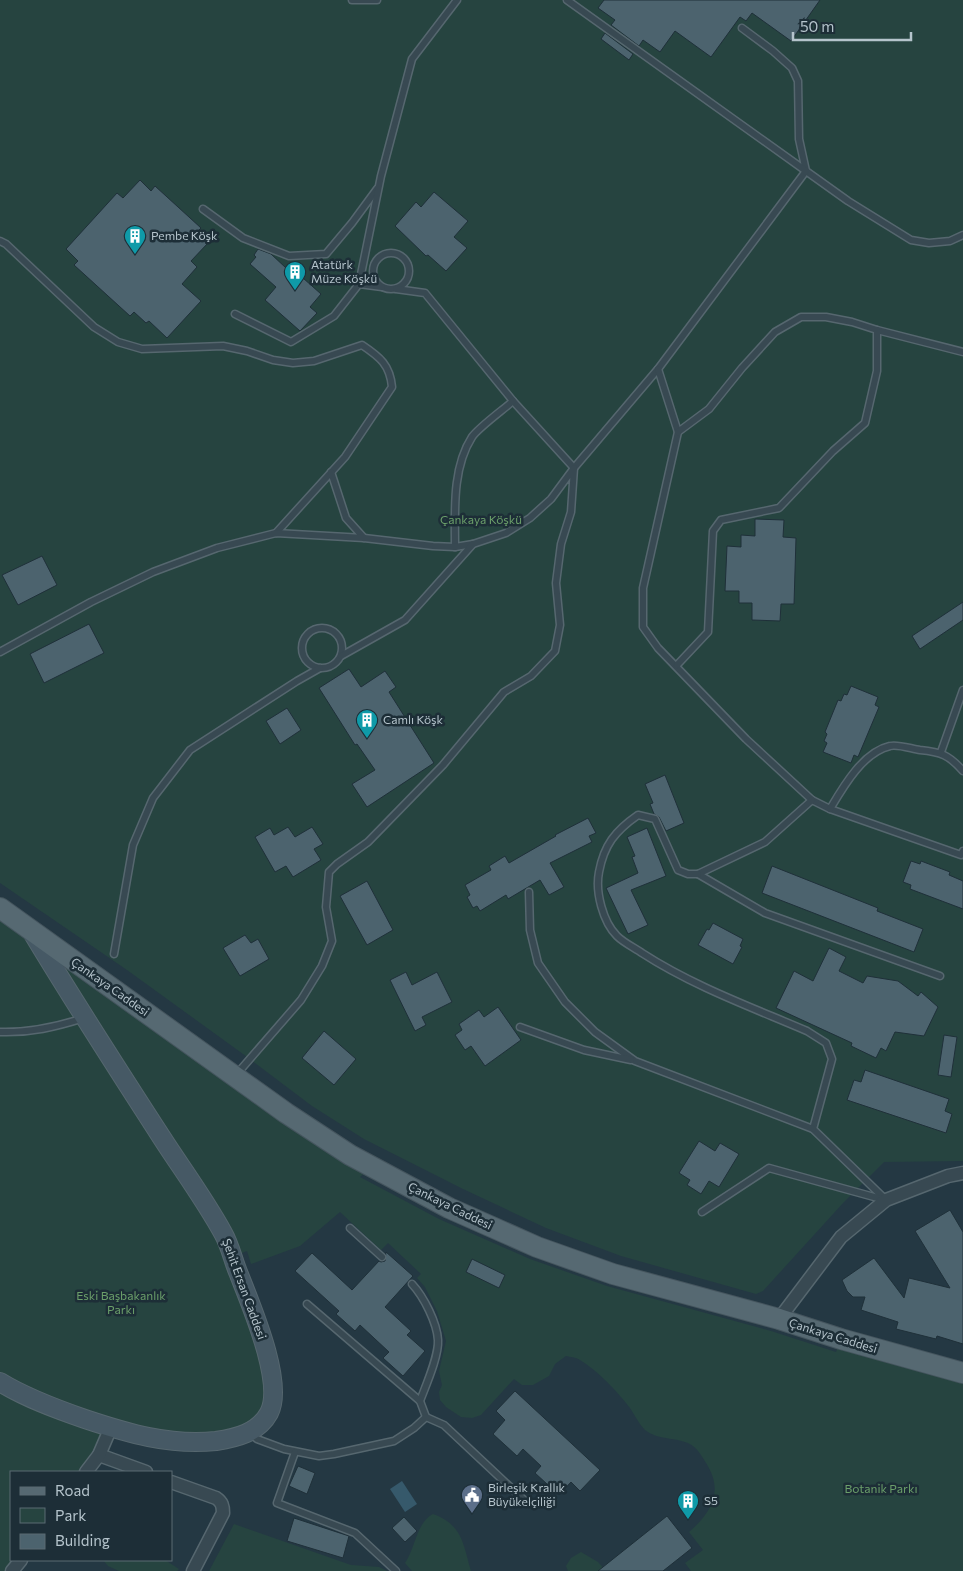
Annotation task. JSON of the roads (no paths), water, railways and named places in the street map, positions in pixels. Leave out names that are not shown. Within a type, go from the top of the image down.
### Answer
[{"type":"main road","name":"Çankaya Caddesi","points":[[0,908],[234,1076],[350,1155],[448,1208],[537,1247],[613,1274],[779,1319],[963,1373]]},
{"type":"main road","name":"Şehit Ersan Caddesi","points":[[0,1382],[14,1391],[64,1412],[111,1428],[155,1439],[187,1442],[236,1438],[250,1432],[270,1412],[273,1397],[262,1332],[224,1234],[31,931]]},
{"type":"street","points":[[779,1319],[841,1238],[886,1200],[948,1176],[963,1173]]},
{"type":"street","points":[[87,1471],[99,1455],[111,1428]]},
{"type":"street","points":[[99,1455],[143,1471]]},
{"type":"street","points":[[172,1482],[216,1498],[220,1500],[223,1507],[223,1513],[193,1571]]},
{"type":"lane","points":[[352,0],[377,0]]},
{"type":"lane","points":[[235,314],[291,342],[334,316],[359,284],[380,186],[412,59],[457,0]]},
{"type":"lane","points":[[567,0],[848,202],[911,240],[950,241],[963,235]]},
{"type":"lane","points":[[0,652],[91,602],[153,572],[217,548],[276,533],[364,538],[455,547],[473,544],[506,533],[530,518],[551,499],[574,468],[658,369],[806,172],[799,139],[798,81],[792,68],[773,50],[742,28]]},
{"type":"lane","points":[[203,210],[243,238],[288,256],[326,254],[380,186]]},
{"type":"lane","points":[[0,241],[6,244],[94,327],[118,342],[142,349],[223,346],[247,350],[273,360],[292,363],[314,361],[362,345],[379,357],[391,374],[392,387],[345,457],[276,533]]},
{"type":"lane","points":[[382,287],[374,275],[374,266],[383,255],[387,253],[397,254],[408,263],[410,272],[407,281],[396,289]]},
{"type":"lane","points":[[234,1076],[301,1000],[322,966],[332,941],[326,907],[329,872],[368,842],[443,765],[504,692],[531,676],[555,651],[560,625],[556,583],[561,544],[571,512],[574,468],[513,401],[425,293],[359,284]]},
{"type":"lane","points":[[678,432],[709,409],[742,368],[775,332],[801,317],[826,317],[852,322],[963,352]]},
{"type":"lane","points":[[677,666],[708,632],[713,531],[721,520],[778,508],[833,451],[865,423],[876,371],[877,330]]},
{"type":"lane","points":[[658,369],[678,432],[643,588],[644,627],[658,648],[746,739],[812,800],[830,809],[961,854],[963,851]]},
{"type":"lane","points":[[455,547],[455,508],[460,466],[473,436],[513,401]]},
{"type":"lane","points":[[330,472],[346,518],[364,538]]},
{"type":"lane","points":[[114,954],[133,844],[153,798],[190,750],[297,681],[320,668],[331,666],[340,656],[405,620],[473,544]]},
{"type":"lane","points":[[320,668],[307,662],[303,652],[303,642],[313,630],[318,628],[329,629],[337,635],[342,644],[340,656]]},
{"type":"lane","points":[[941,752],[963,690]]},
{"type":"lane","points":[[830,809],[846,782],[859,767],[873,754],[891,746],[941,752],[963,771]]},
{"type":"lane","points":[[812,800],[765,842],[698,874],[688,874],[678,870],[655,819],[638,815],[622,826],[612,838],[602,856],[598,877],[599,896],[604,915],[617,936],[680,976],[807,1031],[826,1043],[832,1059],[813,1129]]},
{"type":"lane","points":[[698,874],[765,912],[940,976]]},
{"type":"lane","points":[[529,892],[530,930],[538,963],[565,1002],[596,1032],[635,1061]]},
{"type":"lane","points":[[0,1032],[44,1030],[85,1018]]},
{"type":"lane","points":[[520,1027],[584,1050],[635,1061],[813,1129],[886,1200]]},
{"type":"lane","points":[[702,1212],[769,1168],[886,1200]]},
{"type":"lane","points":[[350,1228],[382,1257]]},
{"type":"lane","points":[[412,1284],[419,1292],[431,1314],[438,1341],[432,1367],[420,1400]]},
{"type":"lane","points":[[307,1304],[420,1400],[426,1417],[444,1426],[524,1500]]},
{"type":"lane","points":[[250,1432],[257,1439],[295,1452],[319,1456],[394,1441],[414,1428],[426,1417]]},
{"type":"lane","points":[[295,1452],[277,1503],[355,1533],[396,1571]]},
{"type":"water","points":[[402,1481],[417,1504],[405,1512],[390,1489]]},
{"type":"place","name":"Pembe Köşk","points":[[135,255]]},
{"type":"place","name":"Atatürk Müze Köşkü","points":[[295,291]]},
{"type":"place","name":"Camlı Köşk","points":[[367,739]]},
{"type":"place","name":"Birleşik Krallık Büyükelçiliği","points":[[472,1514]]},
{"type":"place","name":"S5","points":[[688,1520]]},
{"type":"park label","name":"Çankaya Köşkü","points":[[481,520]]},
{"type":"park label","name":"Eski Başbakanlık Parkı","points":[[121,1303]]},
{"type":"park label","name":"Botanik Parkı","points":[[881,1489]]}]
